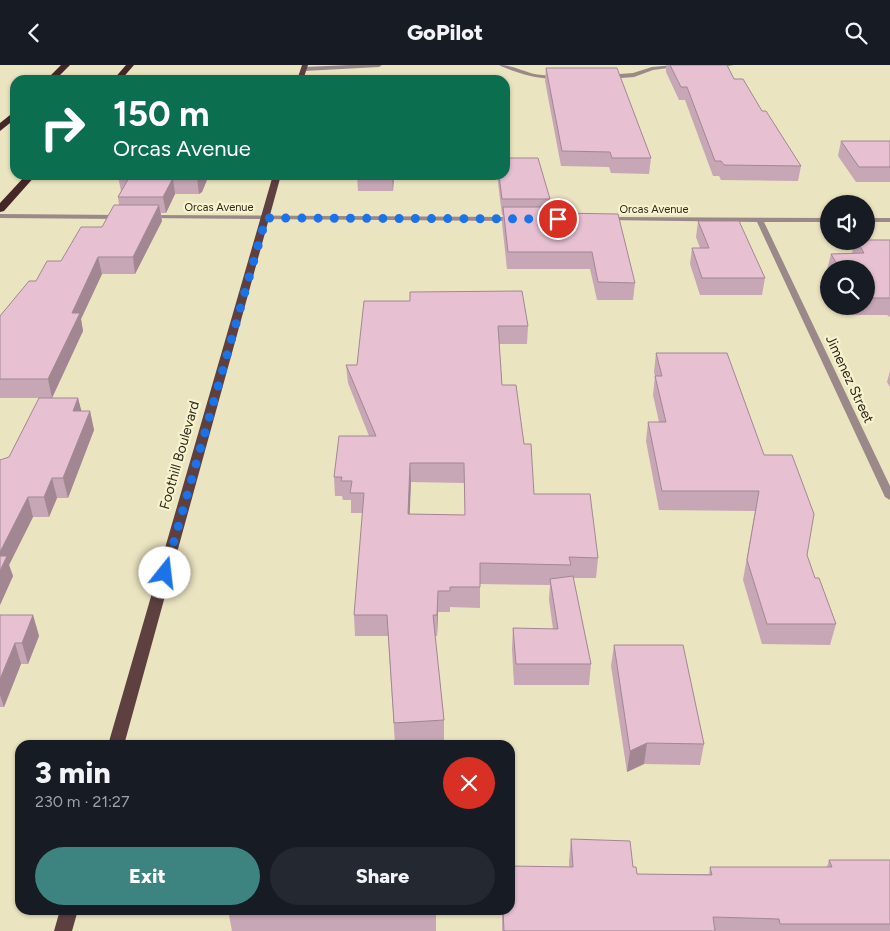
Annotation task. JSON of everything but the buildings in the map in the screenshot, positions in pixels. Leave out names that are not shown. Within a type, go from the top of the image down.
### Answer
[{"type":"highway","points":[[55,75],[66,65]]},
{"type":"highway","points":[[121,75],[130,65]]},
{"type":"highway","points":[[0,128],[10,119]]},
{"type":"highway","points":[[0,209],[27,180]]},
{"type":"main road","name":"Foothill Boulevard","points":[[117,740],[276,180]]},
{"type":"main road","points":[[62,931],[67,915]]},
{"type":"street","points":[[304,67],[379,65]]},
{"type":"street","points":[[502,65],[541,77],[565,77]]},
{"type":"street","points":[[710,66],[731,65]]},
{"type":"street","points":[[605,77],[634,75],[661,67],[691,66]]},
{"type":"street","points":[[0,216],[128,217]]},
{"type":"street","name":"Orcas Avenue","points":[[138,217],[524,219]]},
{"type":"street","name":"Orcas Avenue","points":[[594,219],[820,220]]},
{"type":"street","name":"Jimenez Street","points":[[760,219],[890,497]]},
{"type":"street","points":[[875,220],[890,220]]},
{"type":"route","points":[[165,573],[266,218],[558,219]]}]
